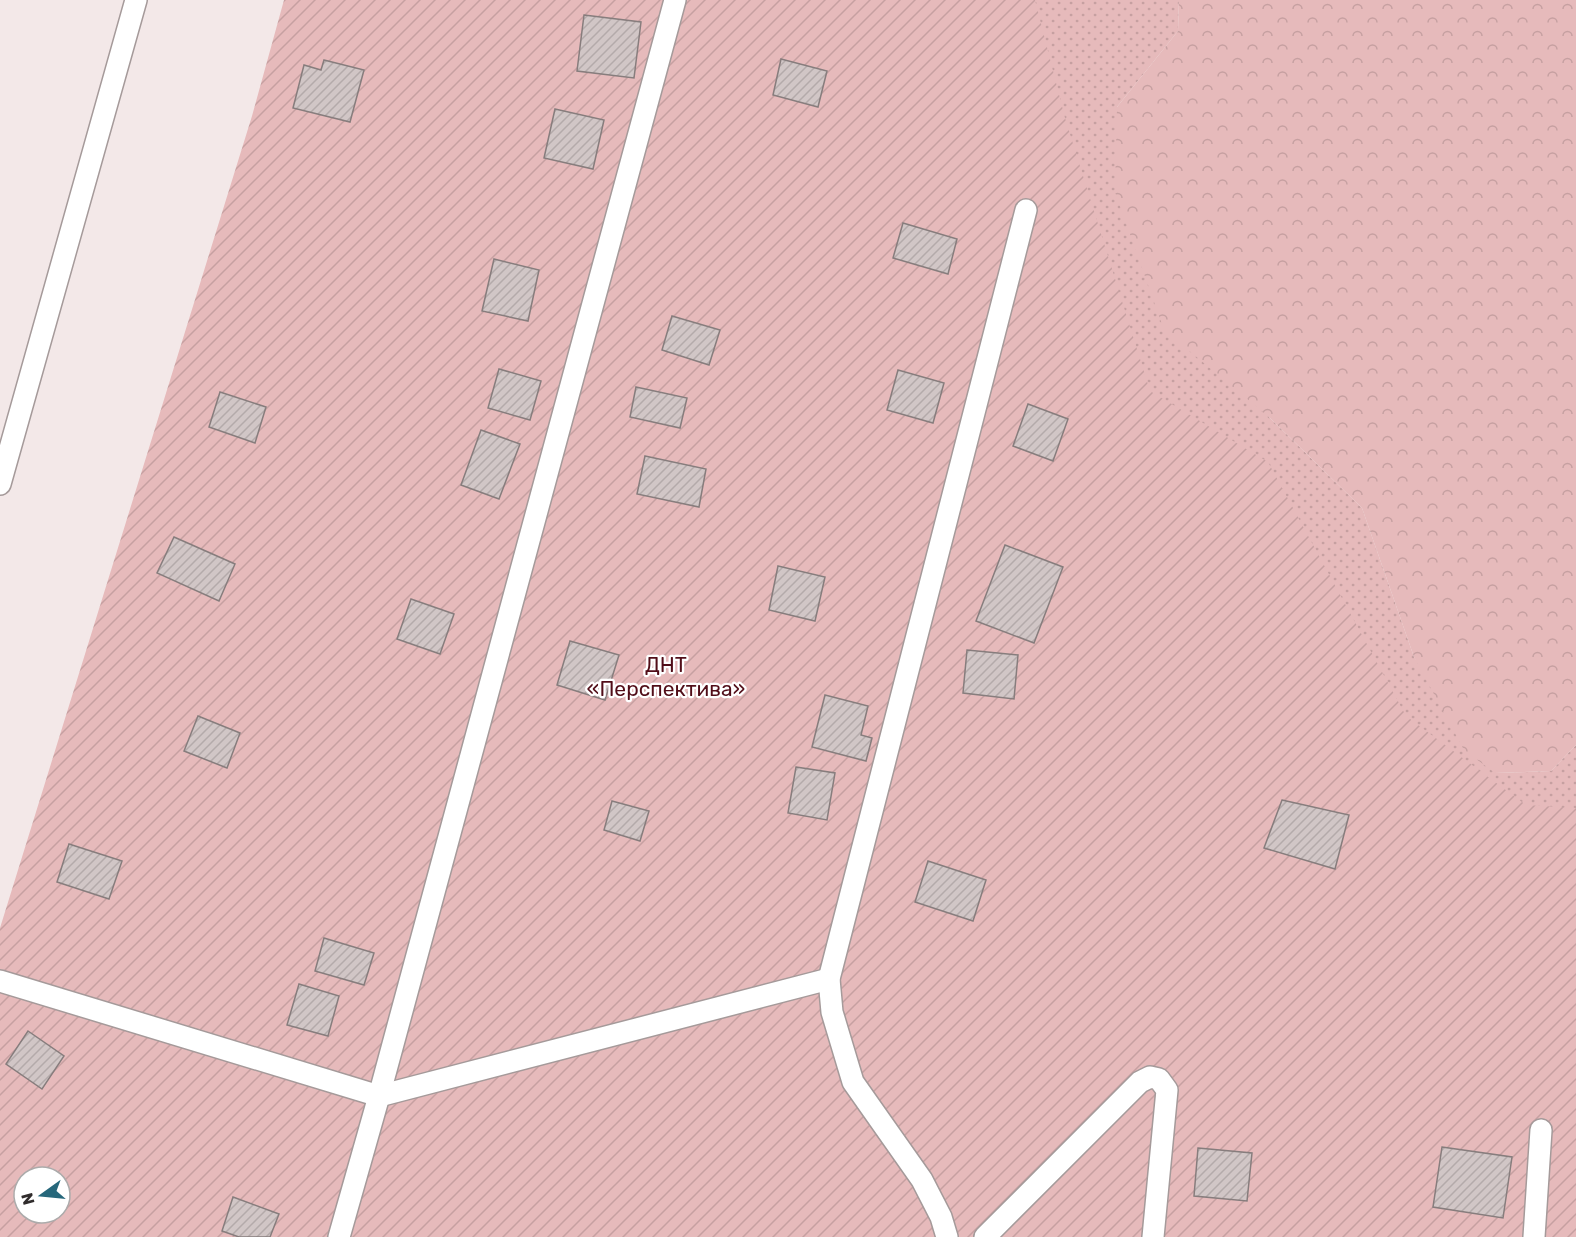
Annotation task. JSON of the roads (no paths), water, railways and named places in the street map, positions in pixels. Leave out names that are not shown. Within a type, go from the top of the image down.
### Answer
[{"type":"street","points":[[0,484],[136,0]]},
{"type":"street","points":[[339,1237],[675,0]]},
{"type":"street","points":[[947,1237],[941,1218],[922,1180],[853,1082],[832,1012],[829,979],[1026,210]]},
{"type":"street","points":[[0,981],[379,1096],[829,979]]},
{"type":"street","points":[[985,1237],[1140,1082],[1150,1077],[1159,1079],[1167,1090],[1153,1237]]},
{"type":"street","points":[[1534,1237],[1542,1130]]},
{"type":"park label","name":"ДНТ «Перспектива»","points":[[666,676]]}]
